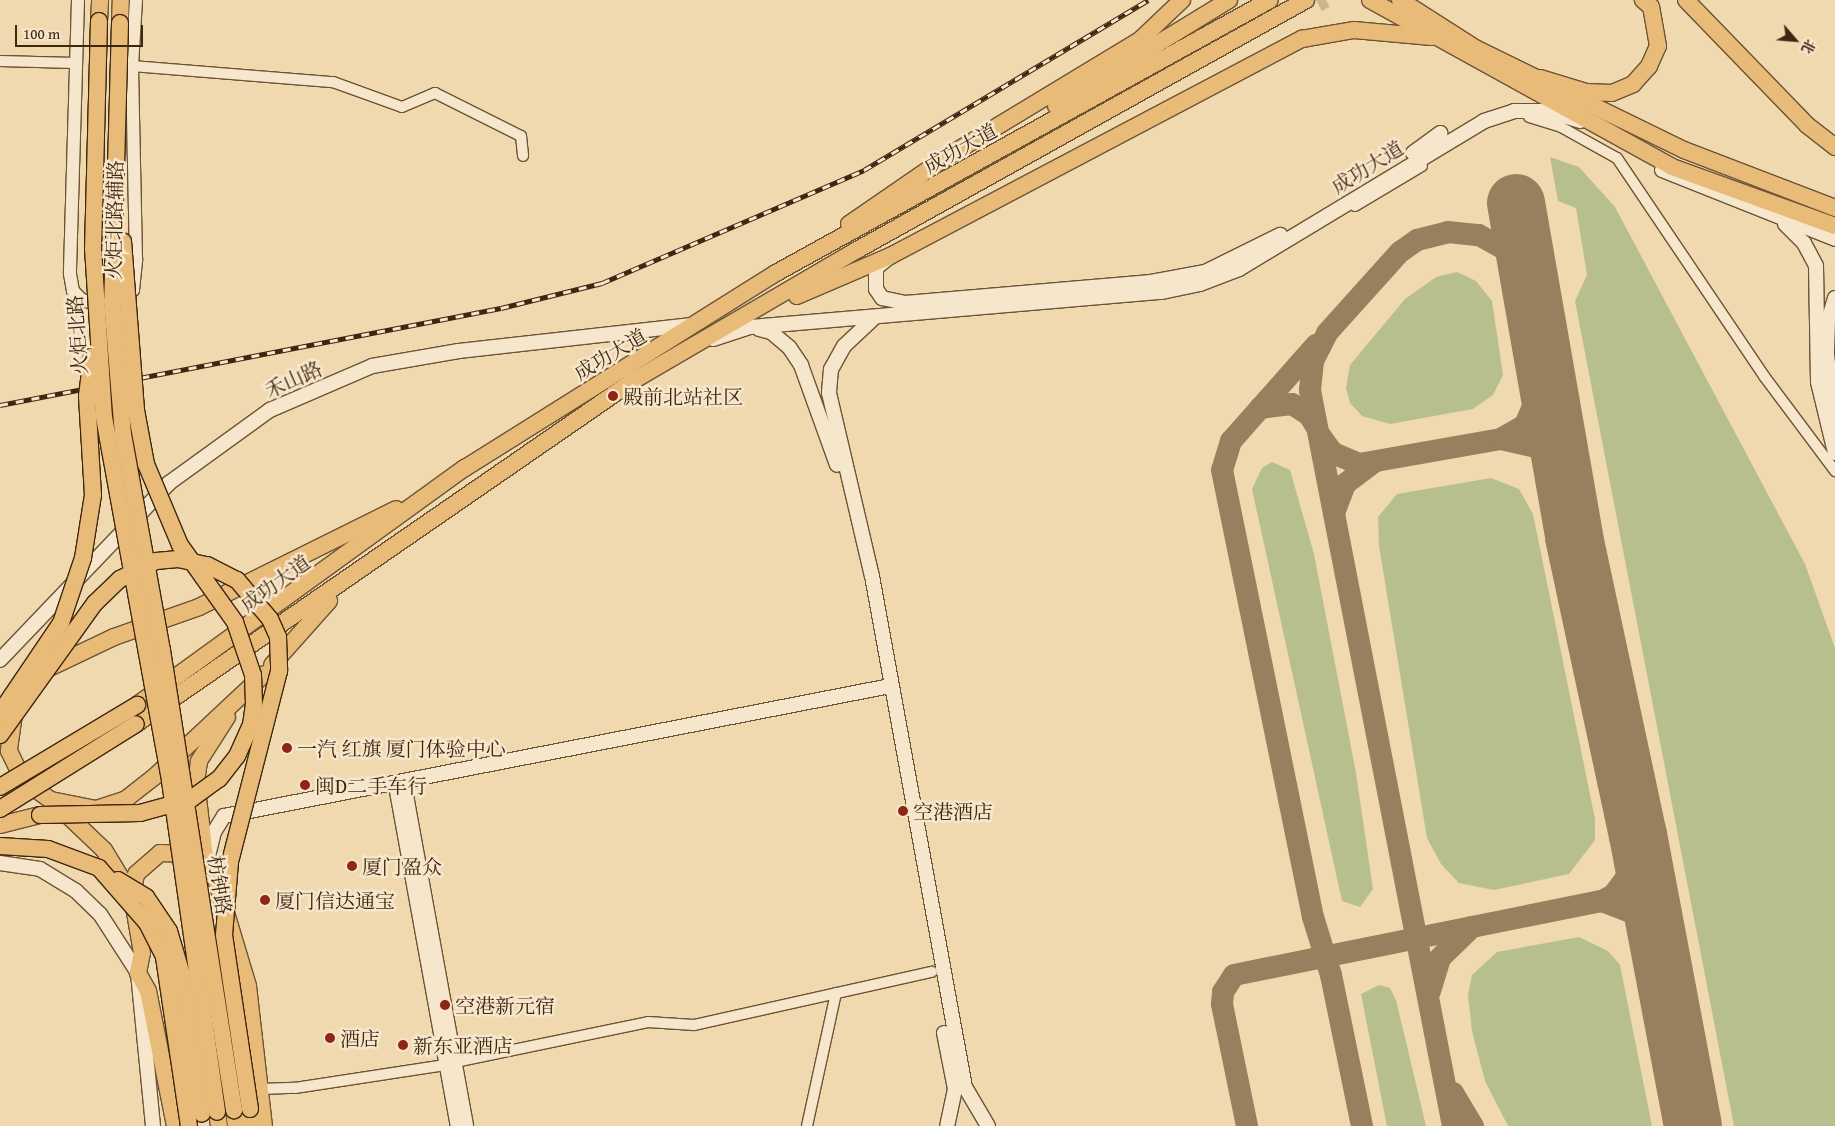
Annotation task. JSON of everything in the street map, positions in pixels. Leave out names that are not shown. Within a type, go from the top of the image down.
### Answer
[{"type":"main road","name":"火炬北路","points":[[100,0],[93,248],[104,417],[149,663]]},
{"type":"main road","name":"火炬北路","points":[[121,0],[112,302],[122,434],[162,650]]},
{"type":"main road","points":[[776,273],[945,158],[1140,40],[1182,0]]},
{"type":"main road","points":[[831,244],[1229,0]]},
{"type":"main road","name":"成功大道","points":[[0,787],[137,705],[465,468],[776,273],[1270,0]]},
{"type":"main road","points":[[1370,0],[1432,37],[1609,131],[1672,167],[1835,226]]},
{"type":"main road","points":[[1400,0],[1477,49],[1540,78],[1684,150],[1835,208]]},
{"type":"main road","points":[[1540,78],[1586,92],[1612,93],[1633,84],[1649,66],[1658,46],[1652,7],[1643,0]]},
{"type":"main road","points":[[1686,0],[1807,125],[1835,147]]},
{"type":"main road","name":"成功大道","points":[[748,323],[857,250],[976,187],[1312,2]]},
{"type":"main road","name":"成功大道","points":[[0,809],[136,724],[343,584],[636,379],[710,339],[890,256],[1302,39],[1354,30],[1432,37]]},
{"type":"main road","name":"成功大道","points":[[748,323],[809,322],[876,317],[1162,292],[1239,269],[1484,121],[1514,111],[1548,111],[1609,131],[1663,171],[1783,222],[1835,239]]},
{"type":"main road","name":"成功大道","points":[[890,256],[876,268],[876,289],[882,298],[906,303],[1151,282],[1205,272],[1281,235],[1441,133]]},
{"type":"main road","points":[[0,824],[40,814],[140,813],[191,799],[219,779],[237,756],[251,726],[254,675],[248,653],[235,622],[180,546],[146,464],[136,410],[115,177]]},
{"type":"main road","points":[[1783,222],[1804,243],[1816,266],[1818,382],[1835,453]]},
{"type":"main road","points":[[1835,298],[1828,321],[1827,355],[1835,419]]},
{"type":"main road","points":[[876,317],[844,346],[831,369],[829,394],[834,427],[852,481],[932,972],[955,1089],[947,1126]]},
{"type":"main road","points":[[0,714],[61,623],[83,558],[93,496],[87,396],[97,322]]},
{"type":"main road","points":[[748,323],[771,332],[801,365],[844,482],[965,1087],[988,1126]]},
{"type":"main road","name":"禾山路","points":[[0,660],[169,484],[270,410],[372,366],[459,351],[695,325]]},
{"type":"main road","points":[[132,895],[86,829],[23,780],[9,751],[11,722],[20,697],[36,677],[63,659],[198,607],[303,558],[465,468]]},
{"type":"main road","points":[[0,735],[95,603],[120,578],[156,561],[178,559],[207,565],[229,576],[257,599],[270,619],[278,637],[279,671],[230,862],[224,935],[240,1115],[252,1126]]},
{"type":"main road","points":[[206,866],[196,782],[199,761],[215,731],[343,584]]},
{"type":"main road","name":"枋钟路","points":[[162,650],[240,1115]]},
{"type":"main road","name":"枋钟路","points":[[149,663],[210,1120]]},
{"type":"main road","points":[[23,780],[51,800],[82,808],[96,809],[126,799],[264,674]]},
{"type":"main road","points":[[206,866],[214,832],[224,816],[400,785],[886,687]]},
{"type":"main road","points":[[0,846],[48,849],[100,868],[146,897],[169,931],[182,975],[210,1120]]},
{"type":"main road","points":[[153,1126],[138,973],[142,953],[132,895],[136,874],[160,853],[188,854],[206,866],[215,876],[248,986],[264,1126]]},
{"type":"main road","points":[[0,862],[40,869],[76,890],[100,914],[148,991],[175,1126]]},
{"type":"main road","points":[[100,868],[147,923],[164,957],[189,1126]]},
{"type":"street","name":"火炬北路辅路","points":[[78,0],[70,274],[73,291],[82,300],[106,307],[120,304],[133,290],[132,66],[136,0]]},
{"type":"street","points":[[0,61],[75,63]]},
{"type":"street","points":[[132,66],[333,82],[402,107],[434,93],[520,136],[523,156]]},
{"type":"street","points":[[1298,234],[1378,194],[1480,129],[1509,117],[1538,116],[1617,158],[1764,376],[1835,471]]},
{"type":"street","points":[[400,785],[450,1063],[457,1126]]},
{"type":"street","points":[[260,1089],[295,1088],[450,1063],[648,1022],[694,1025],[932,972]]},
{"type":"street","points":[[807,1126],[836,994]]},
{"type":"street","points":[[450,1063],[467,1126]]},
{"type":"green space","points":[[1550,157],[1579,167],[1615,207],[1805,564],[1835,648],[1835,1126],[1734,1126],[1575,301],[1587,275],[1576,208],[1558,201]]},
{"type":"green space","points":[[1457,272],[1476,281],[1492,301],[1503,375],[1493,395],[1473,409],[1390,424],[1362,416],[1350,403],[1346,388],[1350,365],[1405,299],[1436,277]]},
{"type":"green space","points":[[1272,462],[1290,470],[1314,554],[1356,773],[1373,889],[1360,907],[1342,901],[1252,489],[1262,468]]},
{"type":"green space","points":[[1491,478],[1519,489],[1533,514],[1595,819],[1595,840],[1569,874],[1494,890],[1459,883],[1441,864],[1427,838],[1379,546],[1378,517],[1397,494]]},
{"type":"green space","points":[[1579,937],[1608,951],[1620,965],[1652,1126],[1508,1126],[1485,1081],[1472,1031],[1468,995],[1472,975],[1497,952]]},
{"type":"green space","points":[[1379,985],[1390,988],[1396,1000],[1426,1126],[1387,1126],[1361,994]]},
{"type":"taxiway","points":[[1453,1126],[1310,390],[1313,361],[1327,333],[1400,252],[1417,240],[1448,232],[1479,235],[1506,250],[1523,269],[1539,340],[1542,385],[1525,425],[1501,439],[1539,448],[1557,466],[1574,537]]},
{"type":"taxiway","points":[[1316,345],[1231,441],[1222,470],[1313,917],[1331,975],[1362,1126]]},
{"type":"taxiway","points":[[1260,408],[1292,404],[1309,415],[1317,428]]},
{"type":"taxiway","points":[[1319,434],[1333,453],[1359,464],[1501,439]]},
{"type":"taxiway","points":[[1334,513],[1345,484],[1372,464]]},
{"type":"taxiway","points":[[1638,835],[1629,874],[1613,895],[1602,901],[1634,913],[1658,940]]},
{"type":"taxiway","points":[[1247,1126],[1222,1004],[1223,992],[1234,975],[1602,901]]},
{"type":"taxiway","points":[[1430,991],[1440,958],[1472,927]]},
{"type":"taxiway","points":[[1453,1093],[1473,1126]]},
{"type":"runway","points":[[1516,203],[1574,537],[1638,835],[1693,1126]]},
{"type":"tunnel","points":[[1318,4],[1326,0]]},
{"type":"railway","points":[[0,405],[501,308],[602,283],[864,170],[1148,0]]},
{"type":"place","name":"殿前北站社区","points":[[613,396]]},
{"type":"place","name":"一汽 红旗 厦门体验中心","points":[[287,748]]},
{"type":"place","name":"闽D二手车行","points":[[305,785]]},
{"type":"place","name":"空港酒店","points":[[903,811]]},
{"type":"place","name":"厦门盈众","points":[[352,866]]},
{"type":"place","name":"厦门信达通宝","points":[[265,900]]},
{"type":"place","name":"空港新元宿","points":[[445,1005]]},
{"type":"place","name":"酒店","points":[[330,1038]]},
{"type":"place","name":"新东亚酒店","points":[[403,1045]]}]
